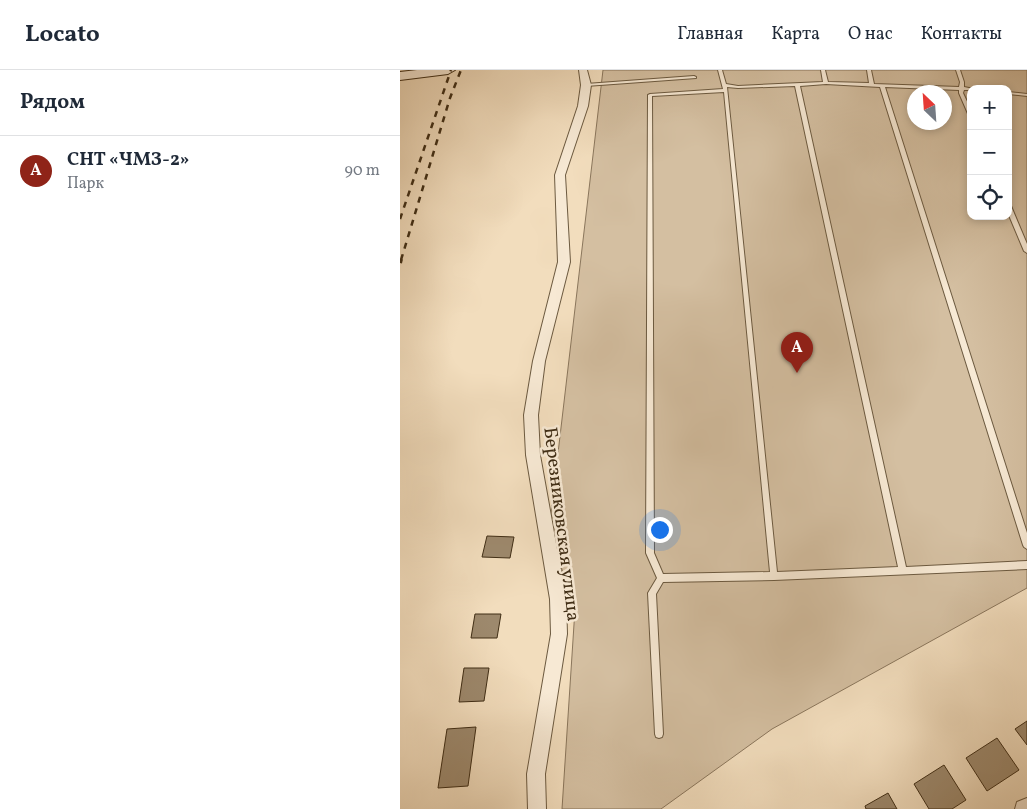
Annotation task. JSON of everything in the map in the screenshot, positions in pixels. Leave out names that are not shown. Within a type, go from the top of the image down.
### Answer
[{"type":"street","points":[[400,76],[448,70]]},
{"type":"street","name":"Березниковская улица","points":[[537,809],[536,774],[558,634],[558,599],[534,455],[531,416],[539,361],[564,262],[560,175],[584,106],[586,85],[583,70]]},
{"type":"lane","points":[[720,70],[725,87],[774,576]]},
{"type":"lane","points":[[823,70],[826,83]]},
{"type":"lane","points":[[869,70],[872,85]]},
{"type":"lane","points":[[958,70],[962,88],[961,93],[967,107]]},
{"type":"lane","points":[[586,85],[694,77]]},
{"type":"lane","points":[[661,578],[650,553],[650,94],[725,87],[826,83],[967,88]]},
{"type":"lane","points":[[797,84],[903,570]]},
{"type":"lane","points":[[882,85],[1027,545]]},
{"type":"lane","points":[[1012,93],[1027,95]]},
{"type":"lane","points":[[1012,215],[1027,251]]},
{"type":"lane","points":[[661,578],[774,576],[1027,565]]},
{"type":"lane","points":[[659,734],[652,593],[661,578]]},
{"type":"shaded area","points":[[603,70],[1027,70],[1027,588],[772,729],[661,809],[562,809],[575,609],[549,530]]},
{"type":"building","points":[[487,536],[514,537],[510,558],[482,557]]},
{"type":"building","points":[[475,614],[501,614],[497,638],[471,638]]},
{"type":"building","points":[[464,668],[489,668],[484,701],[459,702]]},
{"type":"building","points":[[1027,721],[1027,745],[1015,729]]},
{"type":"building","points":[[476,727],[468,786],[438,788],[447,729]]},
{"type":"building","points":[[997,738],[1019,770],[987,791],[966,758]]},
{"type":"building","points":[[944,765],[966,800],[952,809],[929,809],[914,784]]},
{"type":"building","points":[[888,793],[897,809],[866,809],[865,806]]},
{"type":"railway","points":[[400,219],[451,70]]},
{"type":"railway","points":[[401,260],[450,98],[461,70]]},
{"type":"railway","points":[[400,263],[401,259]]},
{"type":"place","name":"СНТ «ЧМЗ-2»","points":[[797,373]]}]
